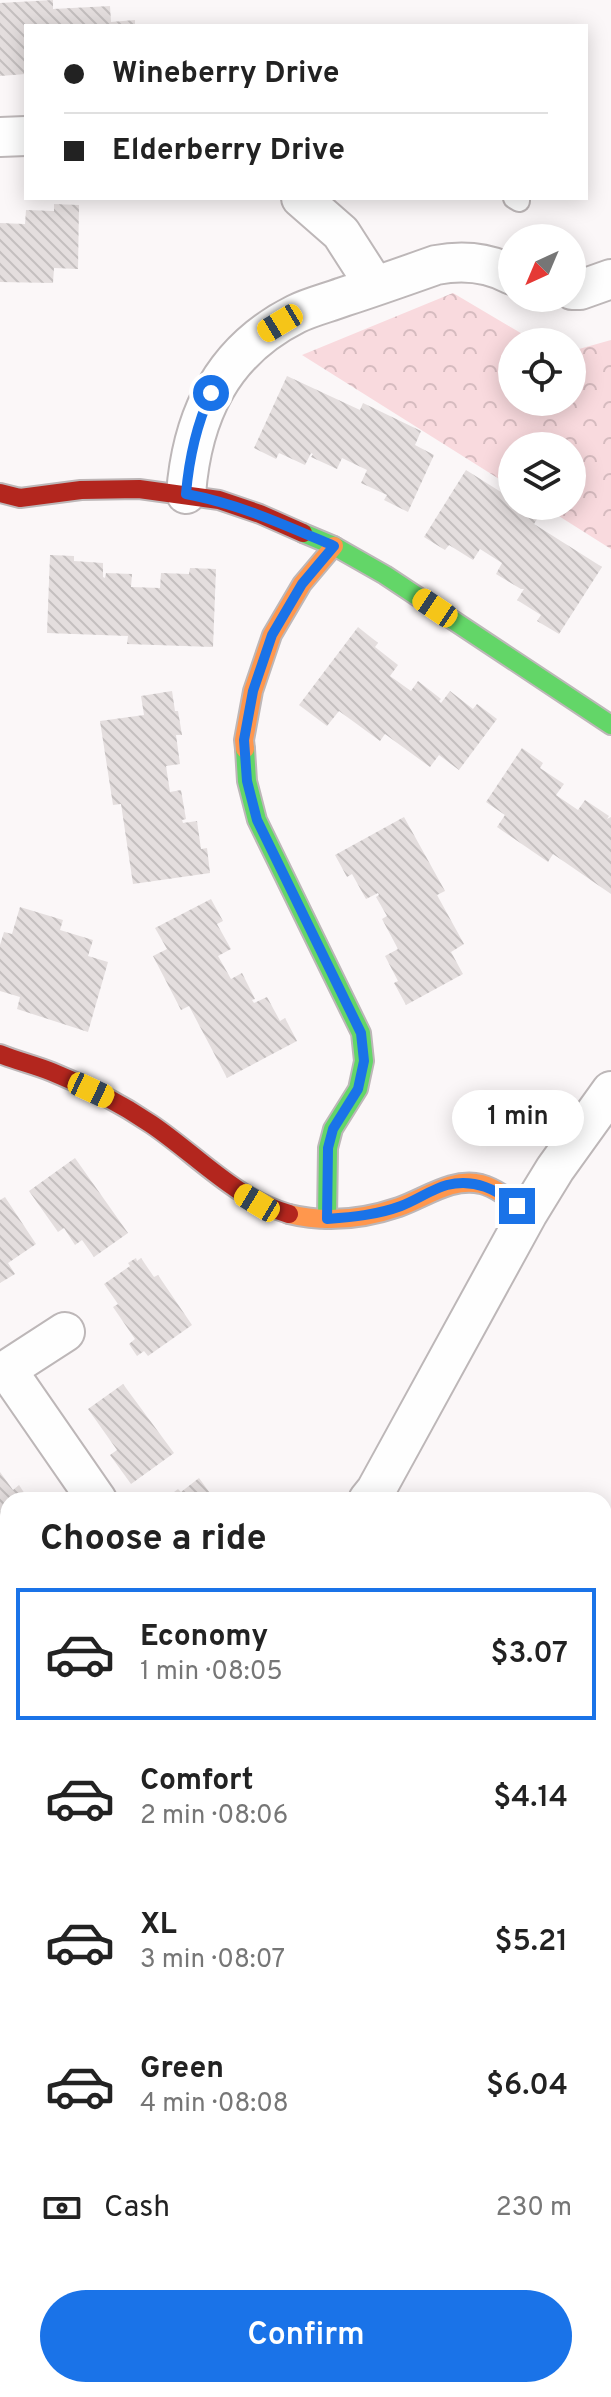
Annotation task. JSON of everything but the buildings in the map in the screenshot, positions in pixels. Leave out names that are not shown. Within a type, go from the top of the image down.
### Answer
[{"type":"street","points":[[0,137],[24,136]]},
{"type":"street","points":[[303,200],[341,233],[375,286]]},
{"type":"street","points":[[186,494],[188,467],[198,423],[211,393],[233,361],[263,334],[297,313],[436,265],[480,263],[498,270]]},
{"type":"street","points":[[586,288],[611,279]]},
{"type":"street","points":[[0,493],[20,498],[81,490],[139,489],[219,500],[260,514],[334,546],[385,575],[611,725]]},
{"type":"street","points":[[327,1219],[328,1148],[333,1129],[358,1089],[364,1061],[361,1033],[257,820],[247,781],[244,740],[253,691],[272,635],[302,584],[334,546]]},
{"type":"street","points":[[0,1054],[51,1071],[111,1099],[167,1135],[225,1184],[257,1203],[292,1215],[327,1219],[367,1216],[400,1206],[447,1185],[476,1183],[499,1191],[528,1213]]},
{"type":"street","points":[[382,1492],[528,1213],[555,1169],[611,1091]]},
{"type":"street","points":[[65,1332],[4,1372],[91,1492]]},
{"type":"green space","points":[[453,293],[512,328],[498,328],[498,416],[586,416],[586,347],[611,340],[611,549],[565,520],[586,520],[586,432],[498,432],[498,478],[302,355]]},
{"type":"traffic: fast","points":[[303,533],[334,546],[385,575],[611,725]]},
{"type":"traffic: fast","points":[[245,749],[247,781],[257,820],[361,1033],[364,1061],[358,1089],[333,1129],[328,1148],[327,1219]]},
{"type":"traffic: slow","points":[[245,749],[253,691],[272,635],[302,584],[334,546]]},
{"type":"traffic: slow","points":[[289,1214],[330,1219],[358,1217],[399,1207],[460,1183],[481,1184],[494,1189],[528,1213]]},
{"type":"traffic: jam","points":[[0,493],[20,498],[81,490],[139,489],[219,500],[303,533]]},
{"type":"traffic: jam","points":[[0,1054],[65,1077],[115,1102],[151,1124],[233,1187],[289,1214]]},
{"type":"route","points":[[211,393],[198,423],[188,467],[186,494],[219,500],[260,514],[334,546],[302,584],[272,635],[253,691],[244,740],[247,781],[257,820],[361,1033],[364,1061],[358,1089],[333,1129],[328,1148],[327,1219],[367,1216],[400,1206],[447,1185],[476,1183],[499,1191],[517,1206]]}]
